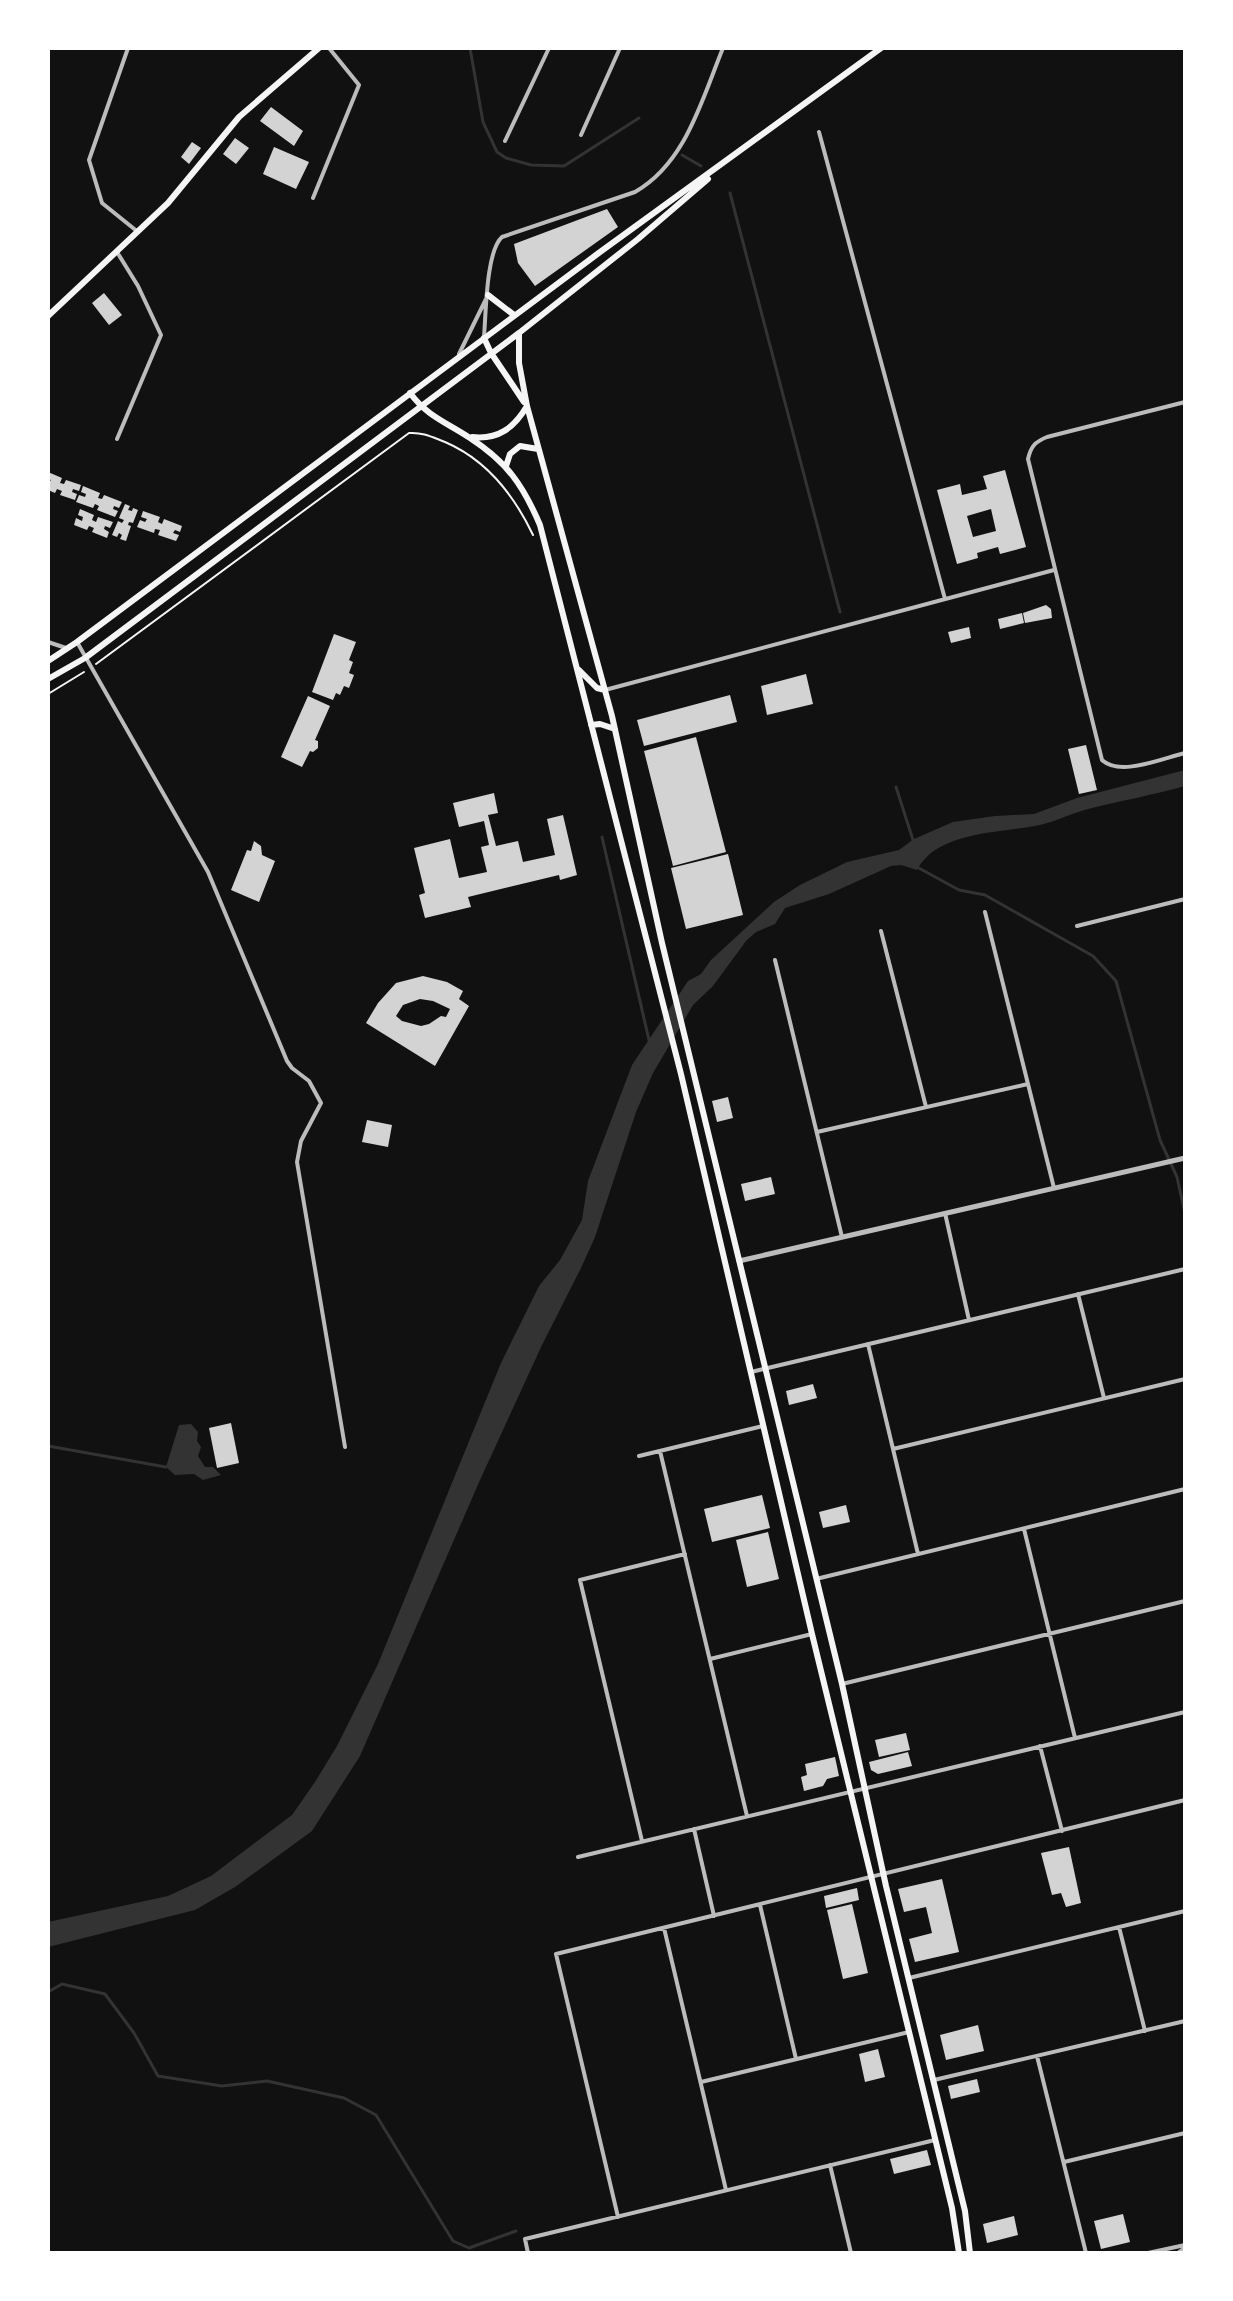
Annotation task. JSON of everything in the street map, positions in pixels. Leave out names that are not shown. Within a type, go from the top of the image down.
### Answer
[{"type":"main road","points":[[48,661],[514,315],[881,48]]},
{"type":"main road","points":[[48,316],[176,194],[239,117],[316,49]]},
{"type":"main road","points":[[48,679],[85,658],[519,333],[638,239],[735,156]]},
{"type":"main road","points":[[488,295],[514,315]]},
{"type":"main road","points":[[519,333],[519,363],[527,406],[615,729],[625,783],[842,1684],[884,1875],[965,2211],[970,2253]]},
{"type":"main road","points":[[484,338],[527,406]]},
{"type":"main road","points":[[410,393],[420,406],[439,421],[468,437],[506,466],[526,491],[540,525],[681,1074],[812,1634],[952,2208],[959,2253]]},
{"type":"main road","points":[[468,437],[496,435],[509,429],[527,406]]},
{"type":"main road","points":[[506,466],[510,454],[520,446],[538,449]]},
{"type":"main road","points":[[577,667],[597,688],[605,690]]},
{"type":"main road","points":[[591,725],[600,724],[615,729]]},
{"type":"main road","points":[[724,1263],[739,1261]]},
{"type":"street","points":[[128,48],[89,160],[102,203],[138,233]]},
{"type":"street","points":[[313,198],[359,85],[329,48]]},
{"type":"street","points":[[505,141],[549,48]]},
{"type":"street","points":[[581,135],[620,48]]},
{"type":"street","points":[[484,338],[491,256],[496,242],[502,237],[635,192],[650,183],[670,163],[682,144],[723,48]]},
{"type":"street","points":[[819,132],[945,599]]},
{"type":"street","points":[[117,252],[138,286],[161,335],[117,439]]},
{"type":"street","points":[[458,357],[488,295]]},
{"type":"street","points":[[1185,402],[1047,437],[1036,441],[1030,449],[1030,470],[1102,760],[1108,765],[1123,768],[1185,753]]},
{"type":"street","points":[[605,690],[1054,570]]},
{"type":"street","points":[[48,642],[68,649]]},
{"type":"street","points":[[77,642],[208,872],[287,1061],[309,1081],[321,1103],[301,1141],[297,1162],[345,1447]]},
{"type":"street","points":[[1077,926],[1185,899]]},
{"type":"street","points":[[985,912],[1054,1188]]},
{"type":"street","points":[[881,931],[926,1107]]},
{"type":"street","points":[[775,960],[842,1237]]},
{"type":"street","points":[[817,1132],[1028,1084]]},
{"type":"street","points":[[739,1261],[1185,1158]]},
{"type":"street","points":[[945,1213],[969,1320]]},
{"type":"street","points":[[750,1372],[1185,1269]]},
{"type":"street","points":[[1078,1294],[1104,1398]]},
{"type":"street","points":[[868,1344],[918,1554]]},
{"type":"street","points":[[893,1449],[1185,1379]]},
{"type":"street","points":[[639,1456],[763,1426]]},
{"type":"street","points":[[660,1451],[747,1816]]},
{"type":"street","points":[[816,1579],[1185,1489]]},
{"type":"street","points":[[1024,1529],[1075,1738]]},
{"type":"street","points":[[642,1841],[580,1580],[685,1554]]},
{"type":"street","points":[[842,1684],[1185,1601]]},
{"type":"street","points":[[710,1659],[812,1634]]},
{"type":"street","points":[[578,1857],[1185,1712]]},
{"type":"street","points":[[1040,1746],[1062,1831]]},
{"type":"street","points":[[618,2217],[556,1954],[1185,1800]]},
{"type":"street","points":[[694,1828],[714,1916]]},
{"type":"street","points":[[760,1905],[796,2059]]},
{"type":"street","points":[[909,1978],[1185,1911]]},
{"type":"street","points":[[1119,1927],[1145,2031]]},
{"type":"street","points":[[664,1928],[726,2190]]},
{"type":"street","points":[[934,2081],[1185,2021]]},
{"type":"street","points":[[701,2082],[909,2032]]},
{"type":"street","points":[[1037,2056],[1086,2253]]},
{"type":"street","points":[[1064,2162],[1185,2133]]},
{"type":"street","points":[[528,2253],[525,2239],[935,2140]]},
{"type":"street","points":[[830,2165],[851,2253]]},
{"type":"street","points":[[1148,2253],[1185,2246]]},
{"type":"street","points":[[1178,2253],[1185,2246]]},
{"type":"path","points":[[48,694],[91,668],[409,433],[421,432],[456,447],[476,460],[495,477],[519,507],[533,534]]},
{"type":"shaded area","points":[[1185,770],[1185,786],[1088,809],[1040,825],[955,841],[926,857],[917,870],[901,865],[891,866],[829,894],[785,908],[775,924],[756,932],[746,941],[713,986],[693,1005],[653,1073],[636,1112],[595,1237],[480,1480],[360,1756],[312,1831],[235,1887],[195,1910],[48,1947],[48,1922],[168,1896],[211,1876],[292,1815],[315,1782],[337,1746],[378,1664],[501,1363],[539,1286],[560,1260],[582,1220],[588,1181],[632,1065],[688,981],[701,974],[711,960],[774,902],[800,885],[847,862],[899,850],[914,839],[953,822],[1034,814],[1077,798]]},
{"type":"shaded area","points":[[191,1424],[198,1432],[197,1441],[201,1447],[198,1456],[205,1467],[213,1467],[221,1475],[203,1480],[194,1474],[175,1475],[166,1467],[179,1425]]},
{"type":"building","points":[[271,107],[303,131],[294,146],[260,121]]},
{"type":"building","points":[[235,138],[249,148],[236,164],[223,154]]},
{"type":"building","points":[[192,142],[201,148],[189,164],[181,157]]},
{"type":"building","points":[[274,147],[309,162],[296,189],[263,174]]},
{"type":"building","points":[[607,209],[618,227],[535,286],[518,263],[514,244]]},
{"type":"building","points":[[104,293],[122,315],[109,325],[92,303]]},
{"type":"building","points":[[1005,470],[1026,547],[1000,554],[998,547],[977,553],[978,558],[957,564],[937,490],[960,484],[962,495],[987,489],[983,476]],"holes":[[[991,509],[996,531],[973,537],[967,516]]]},
{"type":"building","points":[[48,472],[62,478],[60,483],[64,484],[66,480],[81,485],[79,491],[73,489],[72,492],[77,494],[75,500],[60,495],[62,491],[57,489],[55,493],[48,490],[51,480],[48,479]]},
{"type":"building","points":[[83,486],[100,493],[98,498],[102,499],[104,495],[122,502],[119,508],[114,506],[113,509],[118,511],[115,517],[97,510],[99,506],[95,504],[93,508],[76,502],[79,495],[85,497],[86,494],[81,492]]},
{"type":"building","points":[[125,504],[130,506],[128,510],[138,510],[133,523],[129,522],[131,526],[126,541],[120,539],[122,535],[119,533],[117,537],[112,535],[118,521],[122,523],[124,520],[119,518]]},
{"type":"building","points":[[80,509],[94,515],[92,520],[96,522],[98,517],[113,522],[110,528],[105,526],[104,529],[109,532],[107,538],[92,532],[94,528],[89,526],[87,530],[74,525],[76,518],[82,521],[83,517],[78,515]]},
{"type":"building","points":[[143,511],[160,517],[158,522],[162,524],[164,519],[182,526],[180,532],[175,530],[173,533],[179,535],[176,541],[158,535],[160,530],[155,529],[154,533],[137,527],[140,520],[145,522],[147,519],[141,517]]},
{"type":"building","points":[[1046,605],[1051,609],[1052,618],[1025,623],[1023,613]]},
{"type":"building","points":[[1022,613],[1024,623],[1000,629],[998,619]]},
{"type":"building","points":[[969,627],[971,638],[951,643],[948,632]]},
{"type":"building","points":[[334,634],[356,642],[349,660],[353,662],[349,673],[354,675],[349,688],[344,686],[340,695],[336,693],[333,700],[312,692]]},
{"type":"building","points":[[806,674],[813,704],[767,715],[761,686]]},
{"type":"building","points":[[730,695],[737,722],[644,746],[637,720]]},
{"type":"building","points":[[308,696],[330,706],[315,740],[318,741],[318,748],[310,751],[302,767],[281,757]]},
{"type":"building","points":[[696,737],[726,852],[673,866],[644,751]]},
{"type":"building","points":[[1086,745],[1097,790],[1079,794],[1068,749]]},
{"type":"building","points":[[494,793],[498,813],[488,815],[496,846],[518,841],[523,862],[555,855],[547,819],[563,815],[577,875],[560,880],[559,875],[468,897],[471,907],[425,918],[419,895],[425,893],[414,848],[450,839],[459,878],[487,872],[481,847],[489,845],[484,821],[459,827],[453,803]]},
{"type":"building","points":[[254,841],[261,846],[262,855],[275,861],[259,902],[231,890],[247,850],[251,851]]},
{"type":"building","points":[[728,854],[743,915],[686,929],[671,868]]},
{"type":"building","points":[[423,976],[447,982],[463,991],[459,999],[469,1006],[435,1066],[366,1023],[396,983]],"holes":[[[420,999],[450,1009],[446,1017],[441,1016],[421,1026],[402,1021],[396,1016],[403,1005]]]},
{"type":"building","points":[[728,1097],[733,1118],[717,1122],[712,1101]]},
{"type":"building","points":[[367,1120],[392,1125],[388,1147],[362,1142]]},
{"type":"building","points":[[771,1177],[775,1194],[745,1201],[741,1184]]},
{"type":"building","points":[[813,1384],[817,1398],[789,1405],[786,1391]]},
{"type":"building","points":[[231,1423],[239,1463],[217,1468],[209,1428]]},
{"type":"building","points":[[762,1495],[770,1528],[712,1542],[704,1509]]},
{"type":"building","points":[[846,1505],[850,1522],[823,1528],[819,1512]]},
{"type":"building","points":[[768,1532],[779,1579],[747,1587],[736,1540]]},
{"type":"building","points":[[906,1733],[910,1750],[879,1757],[875,1740]]},
{"type":"building","points":[[908,1752],[912,1766],[878,1774],[871,1770],[869,1762]]},
{"type":"building","points":[[835,1757],[839,1776],[827,1779],[823,1786],[804,1791],[801,1777],[807,1775],[805,1764]]},
{"type":"building","points":[[1069,1847],[1081,1903],[1066,1907],[1061,1893],[1052,1895],[1041,1853]]},
{"type":"building","points":[[942,1879],[959,1952],[915,1962],[909,1939],[932,1933],[926,1907],[904,1912],[898,1889]]},
{"type":"building","points":[[857,1888],[859,1900],[826,1908],[824,1896]]},
{"type":"building","points":[[852,1904],[868,1973],[843,1979],[827,1910]]},
{"type":"building","points":[[978,2025],[984,2051],[946,2060],[940,2035]]},
{"type":"building","points":[[878,2049],[885,2077],[865,2082],[859,2054]]},
{"type":"building","points":[[977,2079],[980,2092],[951,2099],[948,2086]]},
{"type":"building","points":[[927,2150],[931,2165],[894,2174],[890,2159]]},
{"type":"building","points":[[1123,2214],[1130,2242],[1101,2249],[1094,2221]]},
{"type":"building","points":[[1014,2216],[1018,2235],[987,2243],[983,2224]]},
{"type":"waterway","points":[[470,48],[483,122],[497,152],[506,158],[531,165],[564,166],[639,118]]},
{"type":"waterway","points":[[682,155],[701,166]]},
{"type":"waterway","points":[[730,193],[840,612]]},
{"type":"waterway","points":[[896,787],[913,840]]},
{"type":"waterway","points":[[602,837],[649,1040]]},
{"type":"waterway","points":[[917,867],[959,890],[985,895],[1093,956],[1116,981],[1160,1140],[1177,1177],[1185,1214]]},
{"type":"waterway","points":[[48,1446],[166,1467]]},
{"type":"waterway","points":[[48,1992],[62,1984],[105,1994],[134,2033],[158,2076],[222,2086],[267,2081],[344,2098],[376,2115],[453,2241],[469,2248],[516,2231]]}]
